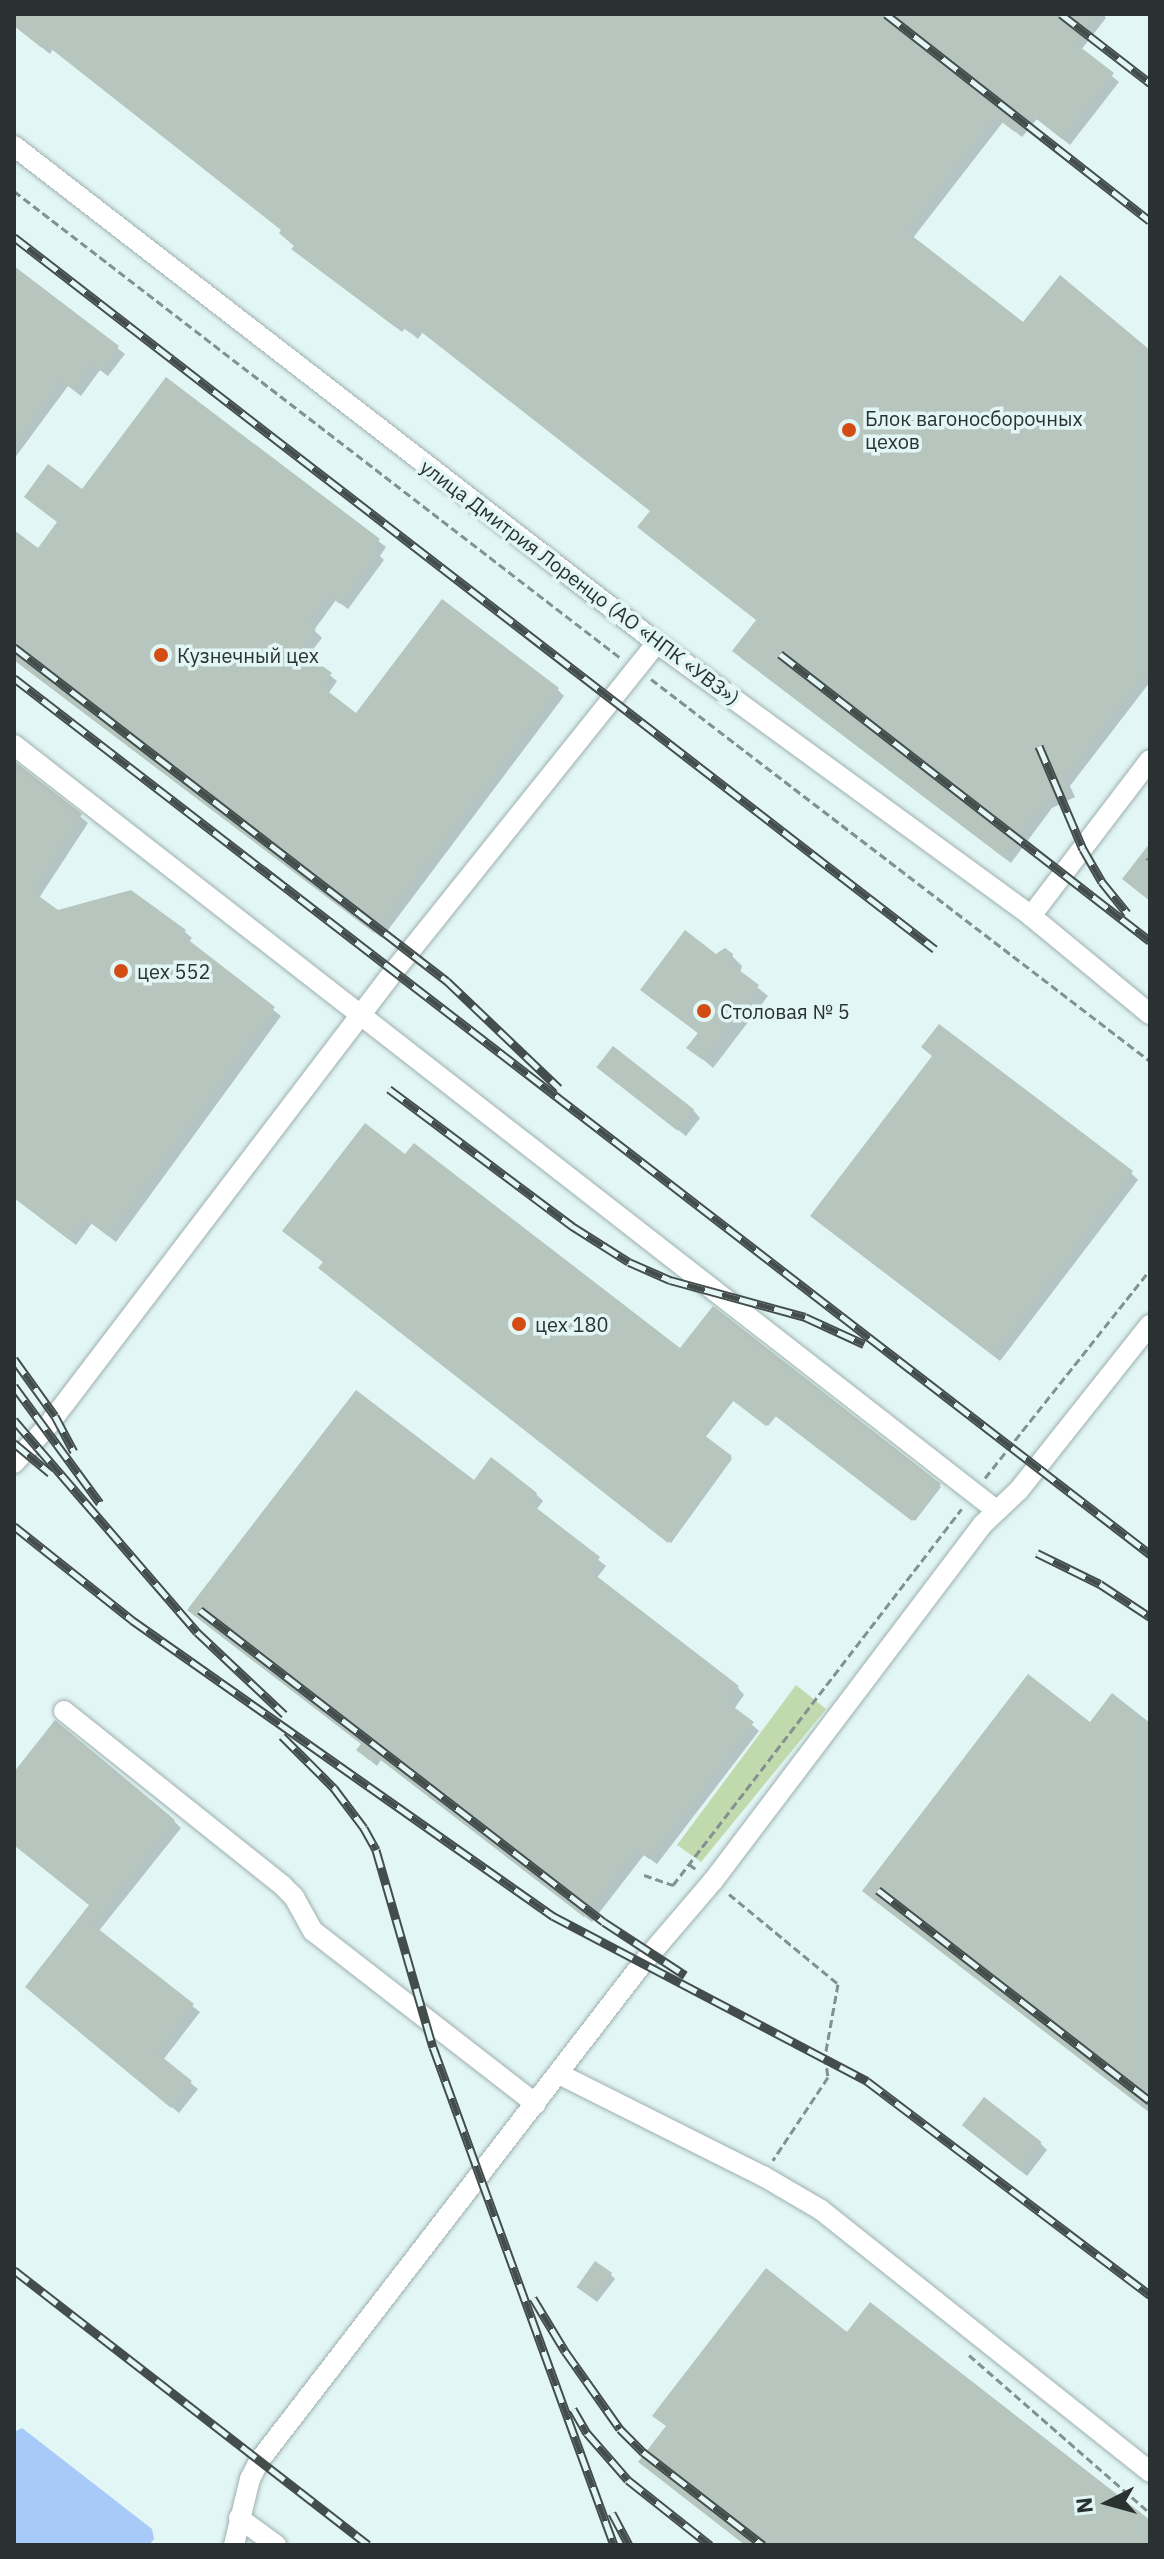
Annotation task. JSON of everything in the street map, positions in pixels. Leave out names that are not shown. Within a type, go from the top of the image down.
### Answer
[{"type":"lane","name":"улица Дмитрия Лоренцо (АО «НПК «УВЗ»)","points":[[14,146],[657,643],[1031,916],[1150,1014]]},
{"type":"lane","points":[[14,1463],[46,1428],[361,1017],[657,643]]},
{"type":"lane","points":[[14,745],[996,1510]]},
{"type":"lane","points":[[1031,916],[1150,760]]},
{"type":"lane","points":[[234,2545],[239,2518],[259,2461],[651,1953],[713,1881],[996,1510],[1019,1490],[1150,1325]]},
{"type":"lane","points":[[64,1711],[283,1886],[294,1897],[313,1931],[536,2104]]},
{"type":"lane","points":[[559,2074],[763,2176],[821,2210],[1150,2472]]},
{"type":"lane","points":[[239,2518],[276,2545]]},
{"type":"path","points":[[14,191],[1150,1061]]},
{"type":"path","points":[[644,1875],[673,1885],[974,1492],[1150,1270]]},
{"type":"path","points":[[689,1864],[838,1984],[825,2056],[828,2077],[763,2176]]},
{"type":"path","points":[[962,2349],[1150,2513]]},
{"type":"green space","points":[[796,1685],[826,1709],[701,1862],[677,1845]]},
{"type":"water","points":[[22,2428],[152,2529],[154,2539],[149,2545],[14,2545],[14,2432]]},
{"type":"building","name":"Блок вагоносборочных цехов","points":[[14,14],[1097,14],[1075,43],[1114,73],[1062,139],[1029,113],[1015,132],[995,117],[906,231],[1023,322],[1060,275],[1150,350],[1150,666],[1064,778],[1069,789],[1045,801],[1003,857],[732,651],[756,620],[637,527],[650,511],[415,327],[410,333],[397,323],[394,326],[291,249],[294,246],[279,233],[281,230],[45,44],[42,48],[14,26]]},
{"type":"building","points":[[14,266],[119,346],[100,371],[92,365],[74,390],[61,381],[14,443]]},
{"type":"building","name":"Кузнечный цех","points":[[166,377],[380,539],[373,548],[379,552],[340,604],[328,595],[307,623],[316,629],[301,650],[332,673],[321,686],[356,713],[442,599],[559,688],[374,933],[14,660],[14,530],[38,548],[57,522],[24,497],[48,464],[82,489]]},
{"type":"building","name":"цех 552","points":[[14,761],[82,814],[32,891],[58,910],[131,890],[186,930],[182,935],[275,1007],[108,1236],[84,1218],[68,1239],[14,1198]]},
{"type":"building","points":[[1150,843],[1150,901],[1122,879]]},
{"type":"building","name":"Столовая № 5","points":[[685,930],[716,954],[725,948],[733,954],[731,964],[759,985],[703,1060],[686,1048],[698,1033],[640,990]]},
{"type":"building","points":[[939,1024],[1133,1171],[993,1355],[810,1216],[932,1056],[921,1047]]},
{"type":"building","points":[[613,1046],[694,1109],[678,1131],[596,1067]]},
{"type":"building","name":"цех 180","points":[[365,1123],[405,1154],[414,1143],[680,1348],[713,1306],[941,1484],[912,1521],[774,1415],[766,1426],[732,1400],[704,1435],[732,1456],[668,1543],[318,1268],[323,1262],[282,1231]]},
{"type":"building","points":[[356,1390],[474,1480],[491,1457],[537,1493],[530,1503],[600,1557],[590,1571],[739,1686],[727,1702],[754,1722],[649,1859],[636,1849],[584,1917],[373,1754],[369,1760],[356,1750],[361,1744],[187,1610]]},
{"type":"building","points":[[1028,1674],[1090,1722],[1112,1693],[1150,1723],[1150,2113],[862,1891]]},
{"type":"building","points":[[55,1720],[175,1820],[92,1924],[194,2004],[156,2052],[192,2081],[171,2108],[25,1987],[89,1905],[14,1845],[14,1772]]},
{"type":"building","points":[[984,2097],[1042,2142],[1019,2170],[962,2125]]},
{"type":"building","points":[[595,2261],[612,2273],[594,2299],[577,2287]]},
{"type":"building","points":[[766,2268],[847,2332],[870,2302],[1150,2520],[1150,2532],[1140,2545],[745,2545],[638,2462],[666,2426],[652,2416]]},
{"type":"railway","points":[[886,14],[1150,221]]},
{"type":"railway","points":[[1061,14],[1150,83]]},
{"type":"railway","points":[[14,237],[935,949]]},
{"type":"railway","points":[[14,647],[447,981],[559,1088]]},
{"type":"railway","points":[[780,654],[1150,941]]},
{"type":"railway","points":[[14,678],[1150,1554]]},
{"type":"railway","points":[[1039,746],[1083,849],[1102,882],[1127,913]]},
{"type":"railway","points":[[389,1089],[572,1226],[629,1262],[670,1280],[805,1317],[864,1344]]},
{"type":"railway","points":[[14,1359],[55,1416],[74,1451]]},
{"type":"railway","points":[[14,1386],[100,1503]]},
{"type":"railway","points":[[14,1420],[197,1632],[284,1714]]},
{"type":"railway","points":[[14,1443],[50,1473]]},
{"type":"railway","points":[[14,1526],[132,1620],[553,1916],[867,2081],[1150,2295]]},
{"type":"railway","points":[[1037,1553],[1100,1584],[1150,1617]]},
{"type":"railway","points":[[200,1610],[604,1922],[685,1975]]},
{"type":"railway","points":[[282,1736],[334,1788],[364,1828],[376,1850],[433,2047],[614,2545]]},
{"type":"railway","points":[[878,1890],[1150,2101]]},
{"type":"railway","points":[[14,2270],[368,2545]]},
{"type":"railway","points":[[533,2298],[565,2351],[620,2429],[643,2452],[763,2545]]},
{"type":"railway","points":[[573,2409],[587,2433],[628,2480],[710,2545]]},
{"type":"railway","points":[[612,2513],[629,2545]]},
{"type":"place","name":"Блок вагоносборочных цехов","points":[[849,430]]},
{"type":"place","name":"Кузнечный цех","points":[[161,655]]},
{"type":"place","name":"цех 552","points":[[121,971]]},
{"type":"place","name":"Столовая № 5","points":[[704,1011]]},
{"type":"place","name":"цех 180","points":[[519,1324]]}]
